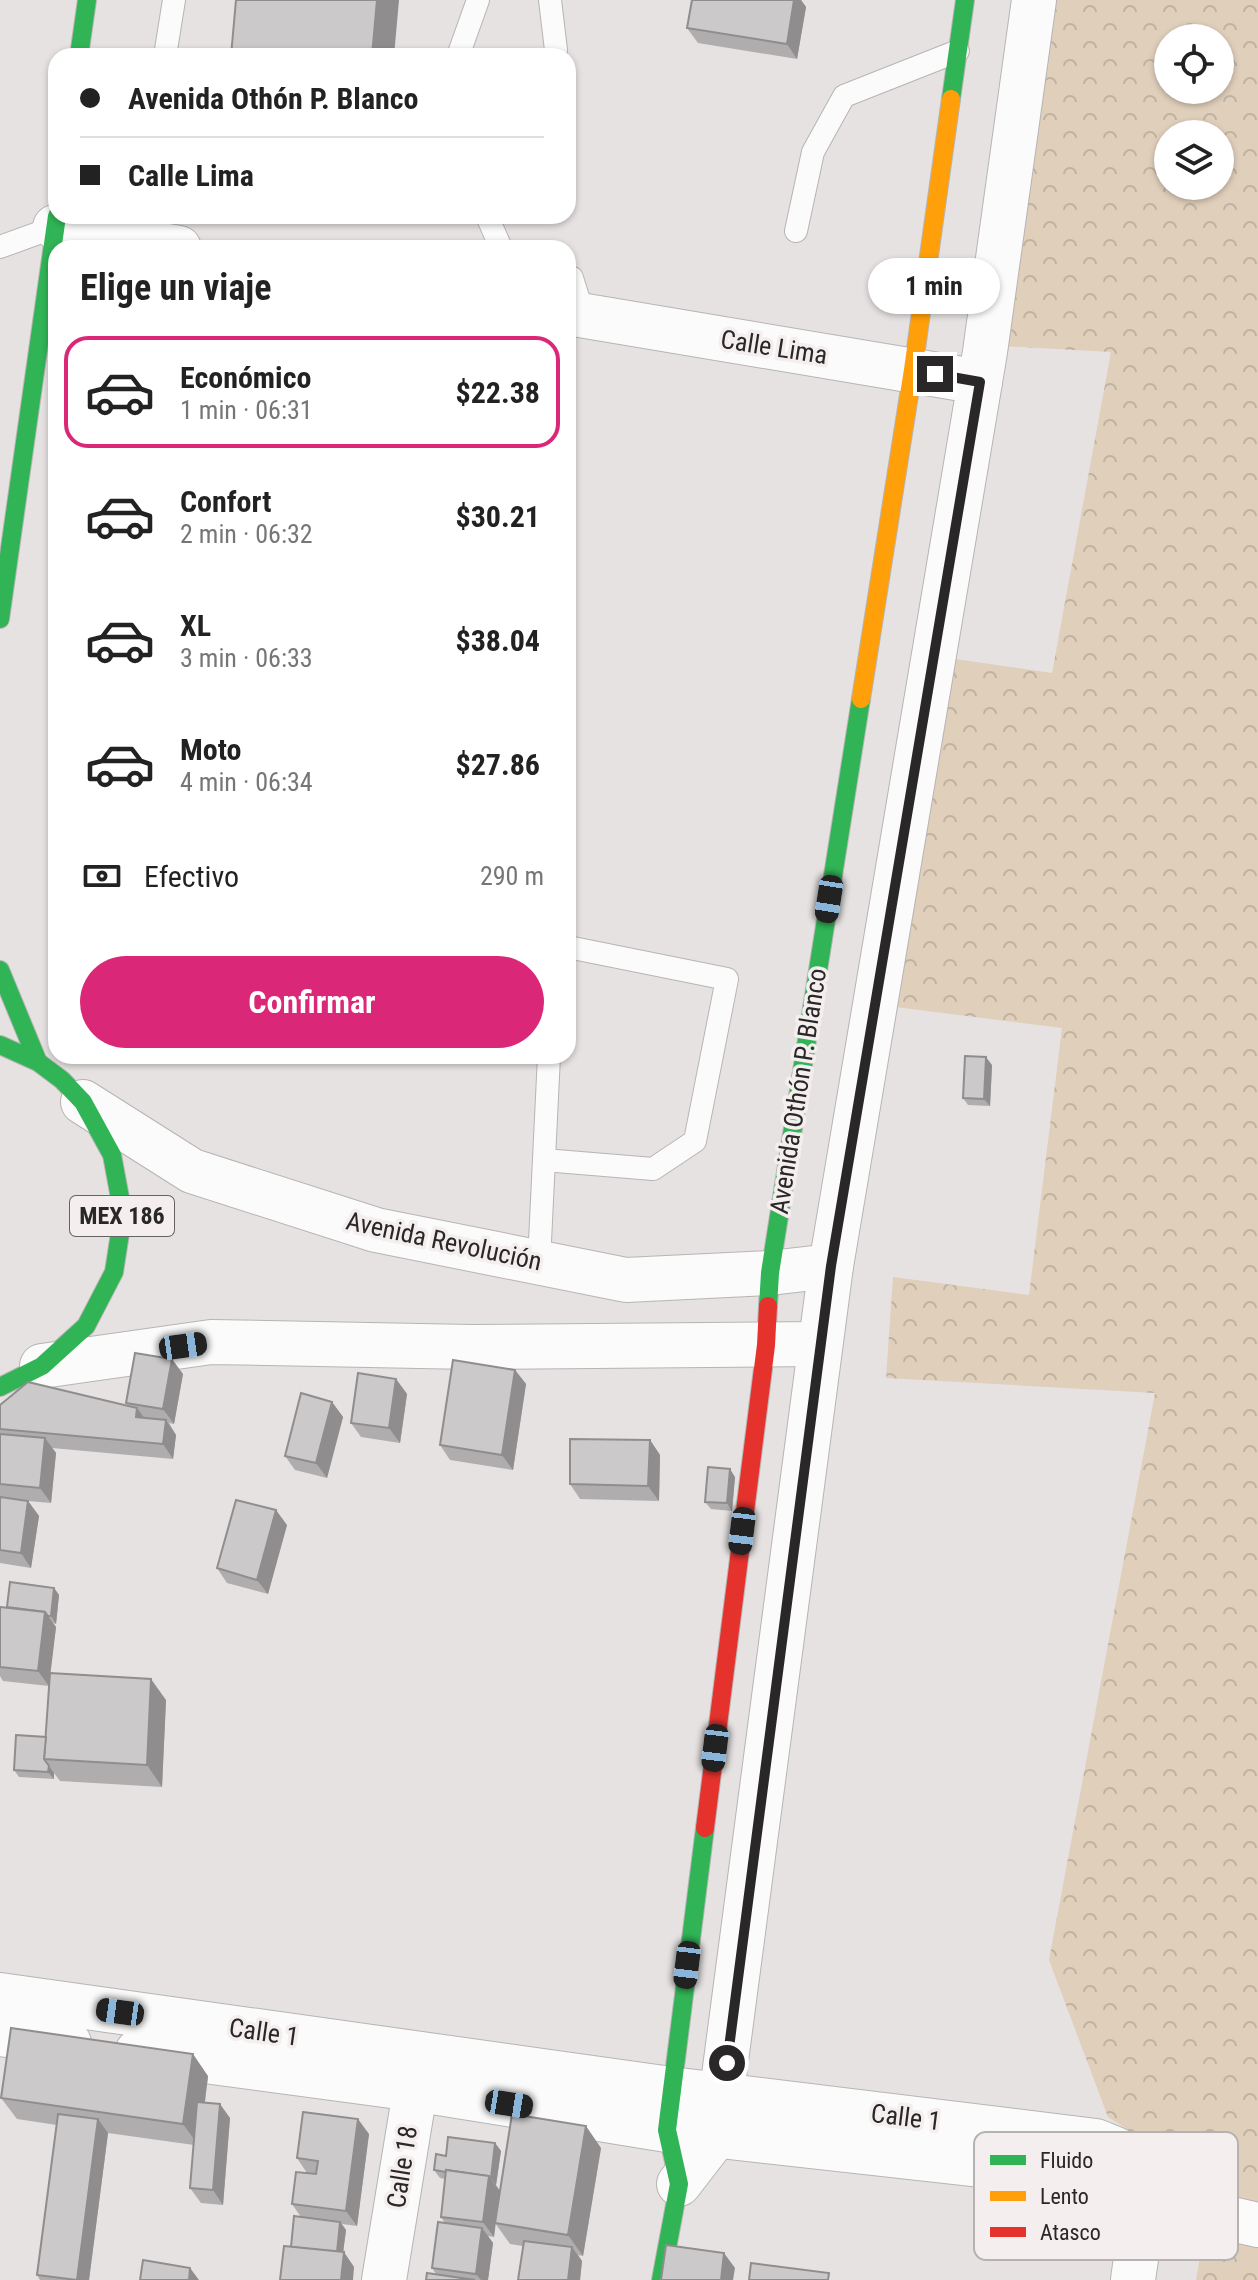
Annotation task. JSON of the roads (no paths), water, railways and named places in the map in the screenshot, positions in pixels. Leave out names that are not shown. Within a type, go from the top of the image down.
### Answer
[{"type":"street","points":[[80,48],[87,0]]},
{"type":"street","name":"Avenida Othón P. Blanco","points":[[661,2280],[679,2184],[669,2109],[766,1345],[770,1273],[913,370],[965,0]]},
{"type":"street","name":"Avenida Othón P. Blanco","points":[[679,2184],[716,2136],[723,2094],[831,1266],[980,382],[1034,0]]},
{"type":"street","points":[[83,224],[137,228],[162,240]]},
{"type":"street","points":[[0,619],[6,540],[48,273]]},
{"type":"street","name":"Calle Lima","points":[[576,303],[980,382]]},
{"type":"street","points":[[0,970],[38,1062]]},
{"type":"street","name":"MEX 186","points":[[0,1045],[38,1062],[62,1080],[83,1102],[112,1155],[123,1214],[114,1272],[86,1326],[42,1366],[0,1387]]},
{"type":"street","name":"Avenida Revolución","points":[[83,1102],[192,1171],[376,1230],[626,1280],[770,1273],[831,1266]]},
{"type":"street","points":[[42,1366],[211,1342],[471,1347],[820,1344]]},
{"type":"street","name":"Calle 1","points":[[0,1995],[418,2072],[669,2109],[716,2136],[974,2164]]},
{"type":"street","name":"Calle 1","points":[[0,2034],[418,2072]]},
{"type":"street","name":"Calle 18","points":[[384,2280],[418,2072]]},
{"type":"street","name":"Calle 1","points":[[669,2109],[723,2094],[1025,2132]]},
{"type":"street","points":[[1238,2218],[1258,2225]]},
{"type":"street","points":[[1133,2280],[1134,2260]]},
{"type":"lane","points":[[166,48],[174,0]]},
{"type":"lane","points":[[461,48],[478,0]]},
{"type":"lane","points":[[550,0],[556,48]]},
{"type":"lane","points":[[796,231],[813,152],[844,96],[958,51]]},
{"type":"lane","points":[[0,247],[52,224]]},
{"type":"lane","points":[[544,1160],[653,1169],[695,1141],[727,979],[576,949]]},
{"type":"lane","points":[[539,1262],[549,1064]]}]
